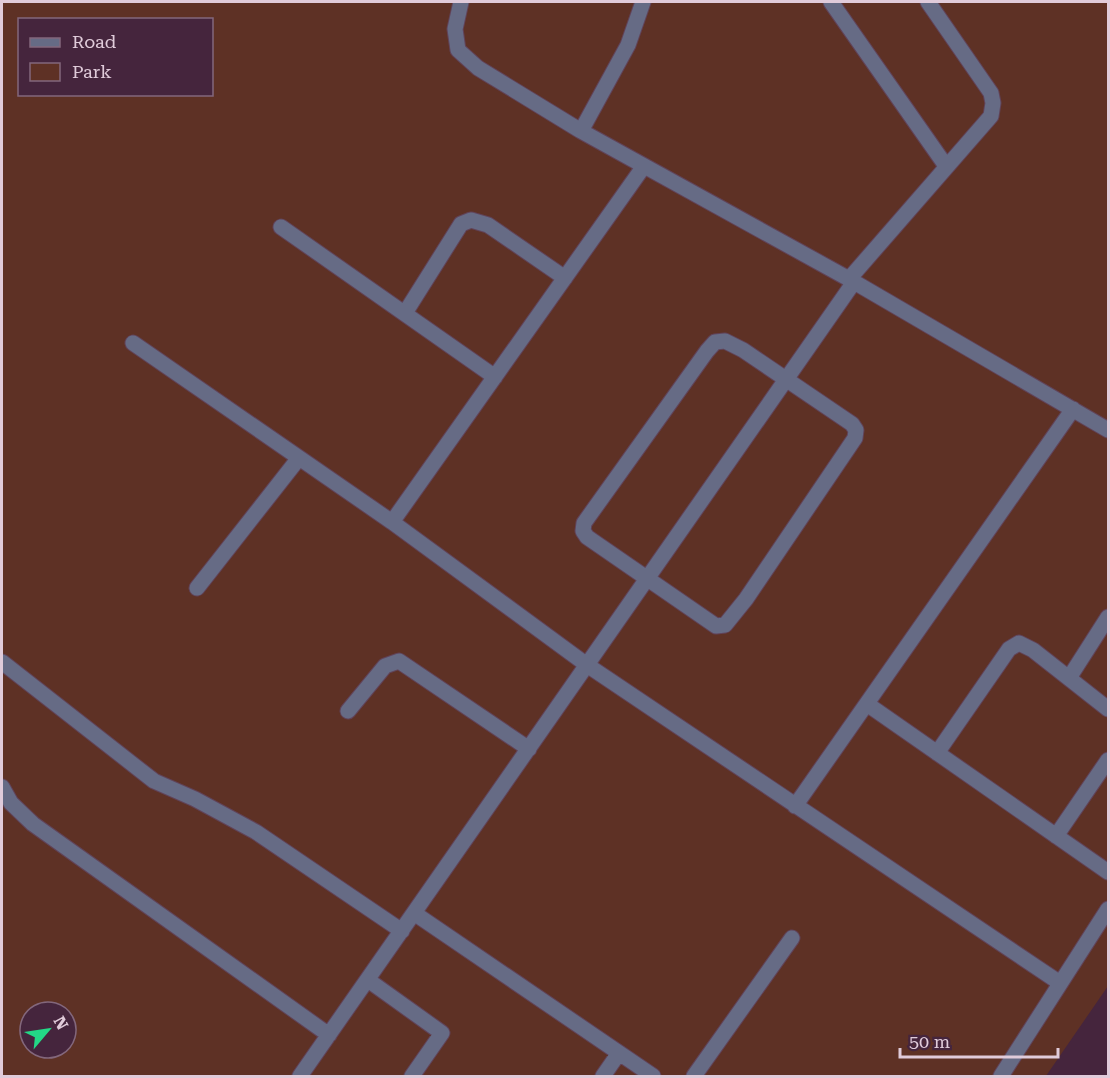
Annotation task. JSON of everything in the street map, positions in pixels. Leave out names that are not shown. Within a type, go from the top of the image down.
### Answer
[{"type":"street","points":[[461,2],[455,29],[458,50],[478,68],[581,131],[852,281],[1108,430]]},
{"type":"street","points":[[581,131],[628,45],[643,2]]},
{"type":"street","points":[[831,2],[946,166]]},
{"type":"street","points":[[300,1077],[785,381],[852,281],[946,166],[991,116],[993,103],[991,93],[928,2]]},
{"type":"street","points":[[392,522],[644,166]]},
{"type":"street","points":[[405,313],[461,224],[471,220],[488,225],[565,278]]},
{"type":"street","points":[[281,226],[495,377]]},
{"type":"street","points":[[725,341],[743,350],[785,381],[852,424],[856,430],[855,438],[746,599],[725,625],[716,626],[586,537],[583,531],[584,523],[715,342],[725,341]]},
{"type":"street","points":[[132,343],[392,522],[587,665],[1060,983]]},
{"type":"street","points":[[795,806],[1073,409]]},
{"type":"street","points":[[197,588],[299,458]]},
{"type":"street","points":[[1069,678],[1108,617]]},
{"type":"street","points":[[937,753],[1009,649],[1019,643],[1108,709]]},
{"type":"street","points":[[348,711],[385,666],[399,661],[529,749]]},
{"type":"street","points":[[2,662],[154,781],[195,799],[256,832],[402,931]]},
{"type":"street","points":[[867,704],[1108,872]]},
{"type":"street","points":[[1056,836],[1108,760]]},
{"type":"street","points":[[2,788],[11,803],[33,824],[329,1035]]},
{"type":"street","points":[[1001,1077],[1108,909]]},
{"type":"street","points":[[414,913],[653,1077]]},
{"type":"street","points":[[693,1077],[792,938]]},
{"type":"street","points":[[368,980],[442,1033],[412,1077]]},
{"type":"street","points":[[603,1077],[619,1053]]},
{"type":"green space","points":[[2,2],[1108,2],[1108,986],[1046,1076],[2,1076]]}]
